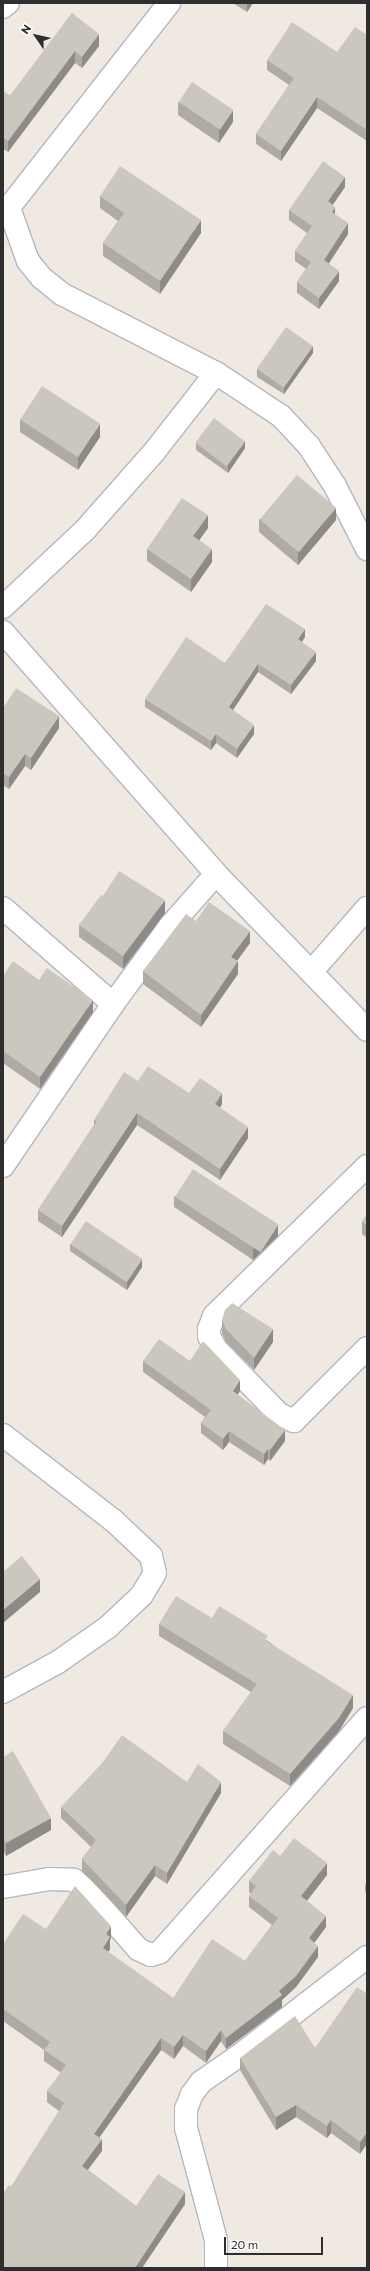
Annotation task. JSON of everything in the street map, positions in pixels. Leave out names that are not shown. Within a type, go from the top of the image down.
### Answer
[{"type":"street","points":[[3,7],[8,3]]},
{"type":"street","points":[[169,3],[6,211],[28,261],[42,278],[62,294],[94,312],[216,373],[281,416],[309,446],[335,486],[367,549]]},
{"type":"street","points":[[3,607],[85,530],[154,452],[216,373]]},
{"type":"street","points":[[3,632],[216,874],[312,971],[367,1030]]},
{"type":"street","points":[[3,1166],[114,1004],[170,926],[216,874]]},
{"type":"street","points":[[3,908],[114,1004]]},
{"type":"street","points":[[312,971],[367,908]]},
{"type":"street","points":[[367,1166],[214,1316],[208,1328],[209,1336],[216,1349],[279,1414],[291,1421],[296,1420],[367,1348]]},
{"type":"street","points":[[3,1435],[114,1521],[151,1556],[155,1573],[142,1595],[108,1627],[58,1662],[3,1692]]},
{"type":"street","points":[[3,1887],[50,1878],[74,1880],[88,1892],[138,1949],[151,1955],[160,1952],[367,1718]]},
{"type":"street","points":[[216,2268],[216,2240],[186,2128],[186,2109],[192,2094],[201,2082],[240,2055],[367,1957]]},
{"type":"building","points":[[72,13],[99,34],[82,57],[75,51],[8,141],[3,137],[3,91],[10,96]]},
{"type":"building","points":[[292,22],[337,52],[355,27],[367,35],[367,130],[317,97],[281,151],[256,134],[294,78],[267,60]]},
{"type":"building","points":[[192,82],[233,110],[220,130],[179,102]]},
{"type":"building","points":[[323,161],[345,177],[328,201],[335,207],[332,212],[348,223],[324,260],[339,271],[319,298],[297,282],[311,262],[295,251],[312,226],[289,210]]},
{"type":"building","points":[[120,166],[201,220],[160,281],[103,243],[124,213],[100,196]]},
{"type":"building","points":[[286,327],[313,346],[284,388],[257,369]]},
{"type":"building","points":[[42,386],[100,424],[78,457],[20,420]]},
{"type":"building","points":[[214,418],[245,441],[226,466],[195,443]]},
{"type":"building","points":[[297,475],[336,508],[299,552],[260,519]]},
{"type":"building","points":[[182,498],[208,515],[193,536],[212,549],[191,579],[147,549]]},
{"type":"building","points":[[266,604],[305,629],[298,639],[316,652],[291,685],[258,664],[229,707],[254,725],[237,749],[216,734],[211,741],[145,699],[186,637],[225,663]]},
{"type":"building","points":[[16,688],[59,716],[31,758],[25,754],[9,777],[3,773],[3,708]]},
{"type":"building","points":[[119,871],[165,900],[123,956],[79,925],[101,895],[103,896]]},
{"type":"building","points":[[209,902],[250,931],[231,957],[238,961],[201,1015],[143,971],[186,914],[196,921]]},
{"type":"building","points":[[13,961],[39,980],[47,968],[93,1000],[40,1077],[3,1051],[3,976]]},
{"type":"building","points":[[148,1066],[189,1093],[200,1078],[222,1093],[215,1104],[248,1127],[220,1169],[137,1113],[62,1226],[38,1210],[97,1121],[94,1120],[124,1072],[138,1081]]},
{"type":"building","points":[[193,1169],[279,1225],[261,1252],[175,1197]]},
{"type":"building","points":[[367,1214],[367,1225],[362,1222]]},
{"type":"building","points":[[86,1221],[142,1259],[127,1282],[70,1244]]},
{"type":"building","points":[[232,1303],[273,1329],[254,1358],[226,1329],[222,1320],[225,1310]]},
{"type":"building","points":[[159,1339],[190,1361],[203,1341],[240,1380],[233,1391],[285,1430],[270,1450],[268,1449],[264,1454],[229,1431],[223,1439],[201,1423],[211,1410],[143,1361]]},
{"type":"building","points":[[22,1556],[40,1579],[3,1610],[3,1572]]},
{"type":"building","points":[[176,1596],[212,1618],[219,1606],[268,1636],[265,1640],[353,1695],[339,1718],[290,1774],[223,1731],[257,1684],[159,1624]]},
{"type":"building","points":[[122,1735],[187,1782],[198,1764],[221,1782],[167,1873],[155,1865],[126,1905],[82,1859],[96,1840],[61,1807],[103,1762]]},
{"type":"building","points":[[13,1751],[51,1818],[6,1843],[3,1837],[3,1757]]},
{"type":"building","points":[[294,1838],[327,1863],[301,1896],[326,1916],[309,1938],[318,1946],[296,1976],[279,1991],[282,1995],[226,2038],[221,2030],[206,2051],[183,2035],[174,2047],[161,2038],[94,2134],[102,2139],[82,2166],[136,2206],[158,2174],[185,2192],[135,2268],[3,2268],[3,2194],[9,2185],[11,2187],[64,2103],[47,2091],[66,2065],[44,2050],[50,2042],[3,2009],[3,1944],[23,1914],[46,1929],[75,1886],[111,1926],[106,1934],[110,1937],[103,1948],[173,1998],[212,1939],[245,1961],[278,1918],[249,1896],[256,1886],[249,1881],[273,1850],[280,1856]]},
{"type":"building","points":[[357,1987],[367,1994],[367,2132],[360,2142],[331,2120],[327,2126],[296,2105],[276,2117],[240,2058],[295,2016],[315,2048]]}]
